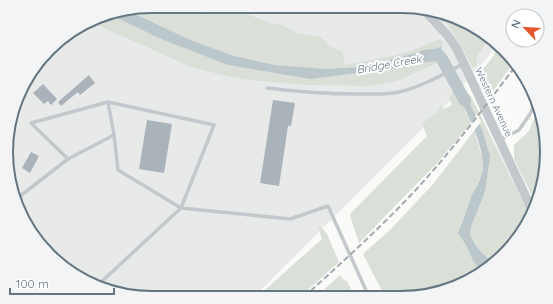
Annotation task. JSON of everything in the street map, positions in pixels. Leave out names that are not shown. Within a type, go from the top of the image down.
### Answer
[{"type":"street","name":"Western Avenue","points":[[430,16],[448,36],[457,49],[530,205]]},
{"type":"lane","points":[[268,88],[322,93],[380,94],[398,92],[411,89],[464,64]]},
{"type":"lane","points":[[108,102],[118,170],[181,208],[290,220],[328,206],[366,291]]},
{"type":"lane","points":[[68,159],[30,123],[108,102],[214,125],[181,208],[102,282]]},
{"type":"lane","points":[[500,140],[519,130],[533,109]]},
{"type":"lane","points":[[20,196],[68,159],[114,135]]},
{"type":"shaded area","points":[[143,13],[410,13],[437,18],[471,32],[495,49],[445,106],[260,291],[143,291],[107,284],[91,277],[67,262],[47,244],[42,237],[32,222],[20,197],[13,161],[14,134],[18,116],[32,82],[47,60],[75,36],[91,27],[107,20]]},
{"type":"shaded area","points":[[198,13],[206,15],[213,13],[244,13],[284,26],[296,33],[321,37],[331,47],[343,52],[344,65],[408,52],[440,39],[443,44],[442,47],[360,67],[326,69],[275,65],[234,56],[193,41],[135,14]]},
{"type":"shaded area","points":[[117,18],[161,39],[228,65],[311,79],[405,67],[439,59],[437,63],[397,81],[370,86],[309,85],[249,80],[191,67],[97,25]]},
{"type":"shaded area","points":[[447,23],[454,24],[471,32],[487,42],[476,58],[476,66],[472,67],[465,52]]},
{"type":"shaded area","points":[[496,50],[511,67],[488,100],[479,84],[485,78],[481,72],[494,55]]},
{"type":"shaded area","points":[[451,84],[453,85],[471,123],[438,162],[359,243],[350,216],[351,213],[427,136],[422,124],[438,111],[440,105],[444,109],[452,105],[449,97],[453,94]]},
{"type":"shaded area","points":[[464,90],[471,96],[527,210],[517,229],[506,244],[491,259],[482,254],[470,235],[471,227],[485,192],[482,130]]},
{"type":"shaded area","points":[[535,116],[540,143],[540,152],[539,170],[533,197],[514,159],[514,145],[529,131]]},
{"type":"shaded area","points":[[474,131],[483,161],[482,172],[458,233],[467,247],[473,261],[479,267],[446,284],[419,290],[382,291],[363,254],[390,230],[434,183]]},
{"type":"shaded area","points":[[320,226],[327,234],[339,262],[307,291],[264,291],[322,239],[318,227]]},
{"type":"shaded area","points":[[340,275],[347,281],[352,291],[323,291]]},
{"type":"water","points":[[135,14],[193,41],[234,56],[275,65],[326,69],[360,67],[442,47],[439,59],[405,67],[311,79],[228,65],[161,39],[117,18]]},
{"type":"water","points":[[453,85],[464,90],[482,130],[490,156],[485,192],[471,227],[470,235],[482,253],[491,259],[479,267],[473,261],[467,247],[458,233],[480,178],[483,163],[474,128]]},
{"type":"pier","points":[[477,114],[481,122],[472,133],[470,125]]},
{"type":"building","points":[[89,75],[95,83],[80,95],[78,92],[61,106],[58,102]]},
{"type":"building","points":[[43,84],[57,99],[51,105],[48,101],[44,104],[33,93]]},
{"type":"building","points":[[273,100],[295,103],[291,126],[288,126],[279,186],[260,183]]},
{"type":"building","points":[[147,120],[172,124],[164,173],[139,169]]},
{"type":"building","points":[[31,152],[39,156],[30,173],[22,168]]},
{"type":"waterway","name":"Bridge Creek","points":[[424,56],[439,55],[465,101]]},
{"type":"railway","points":[[310,291],[371,235],[424,180],[465,132],[513,69]]}]
